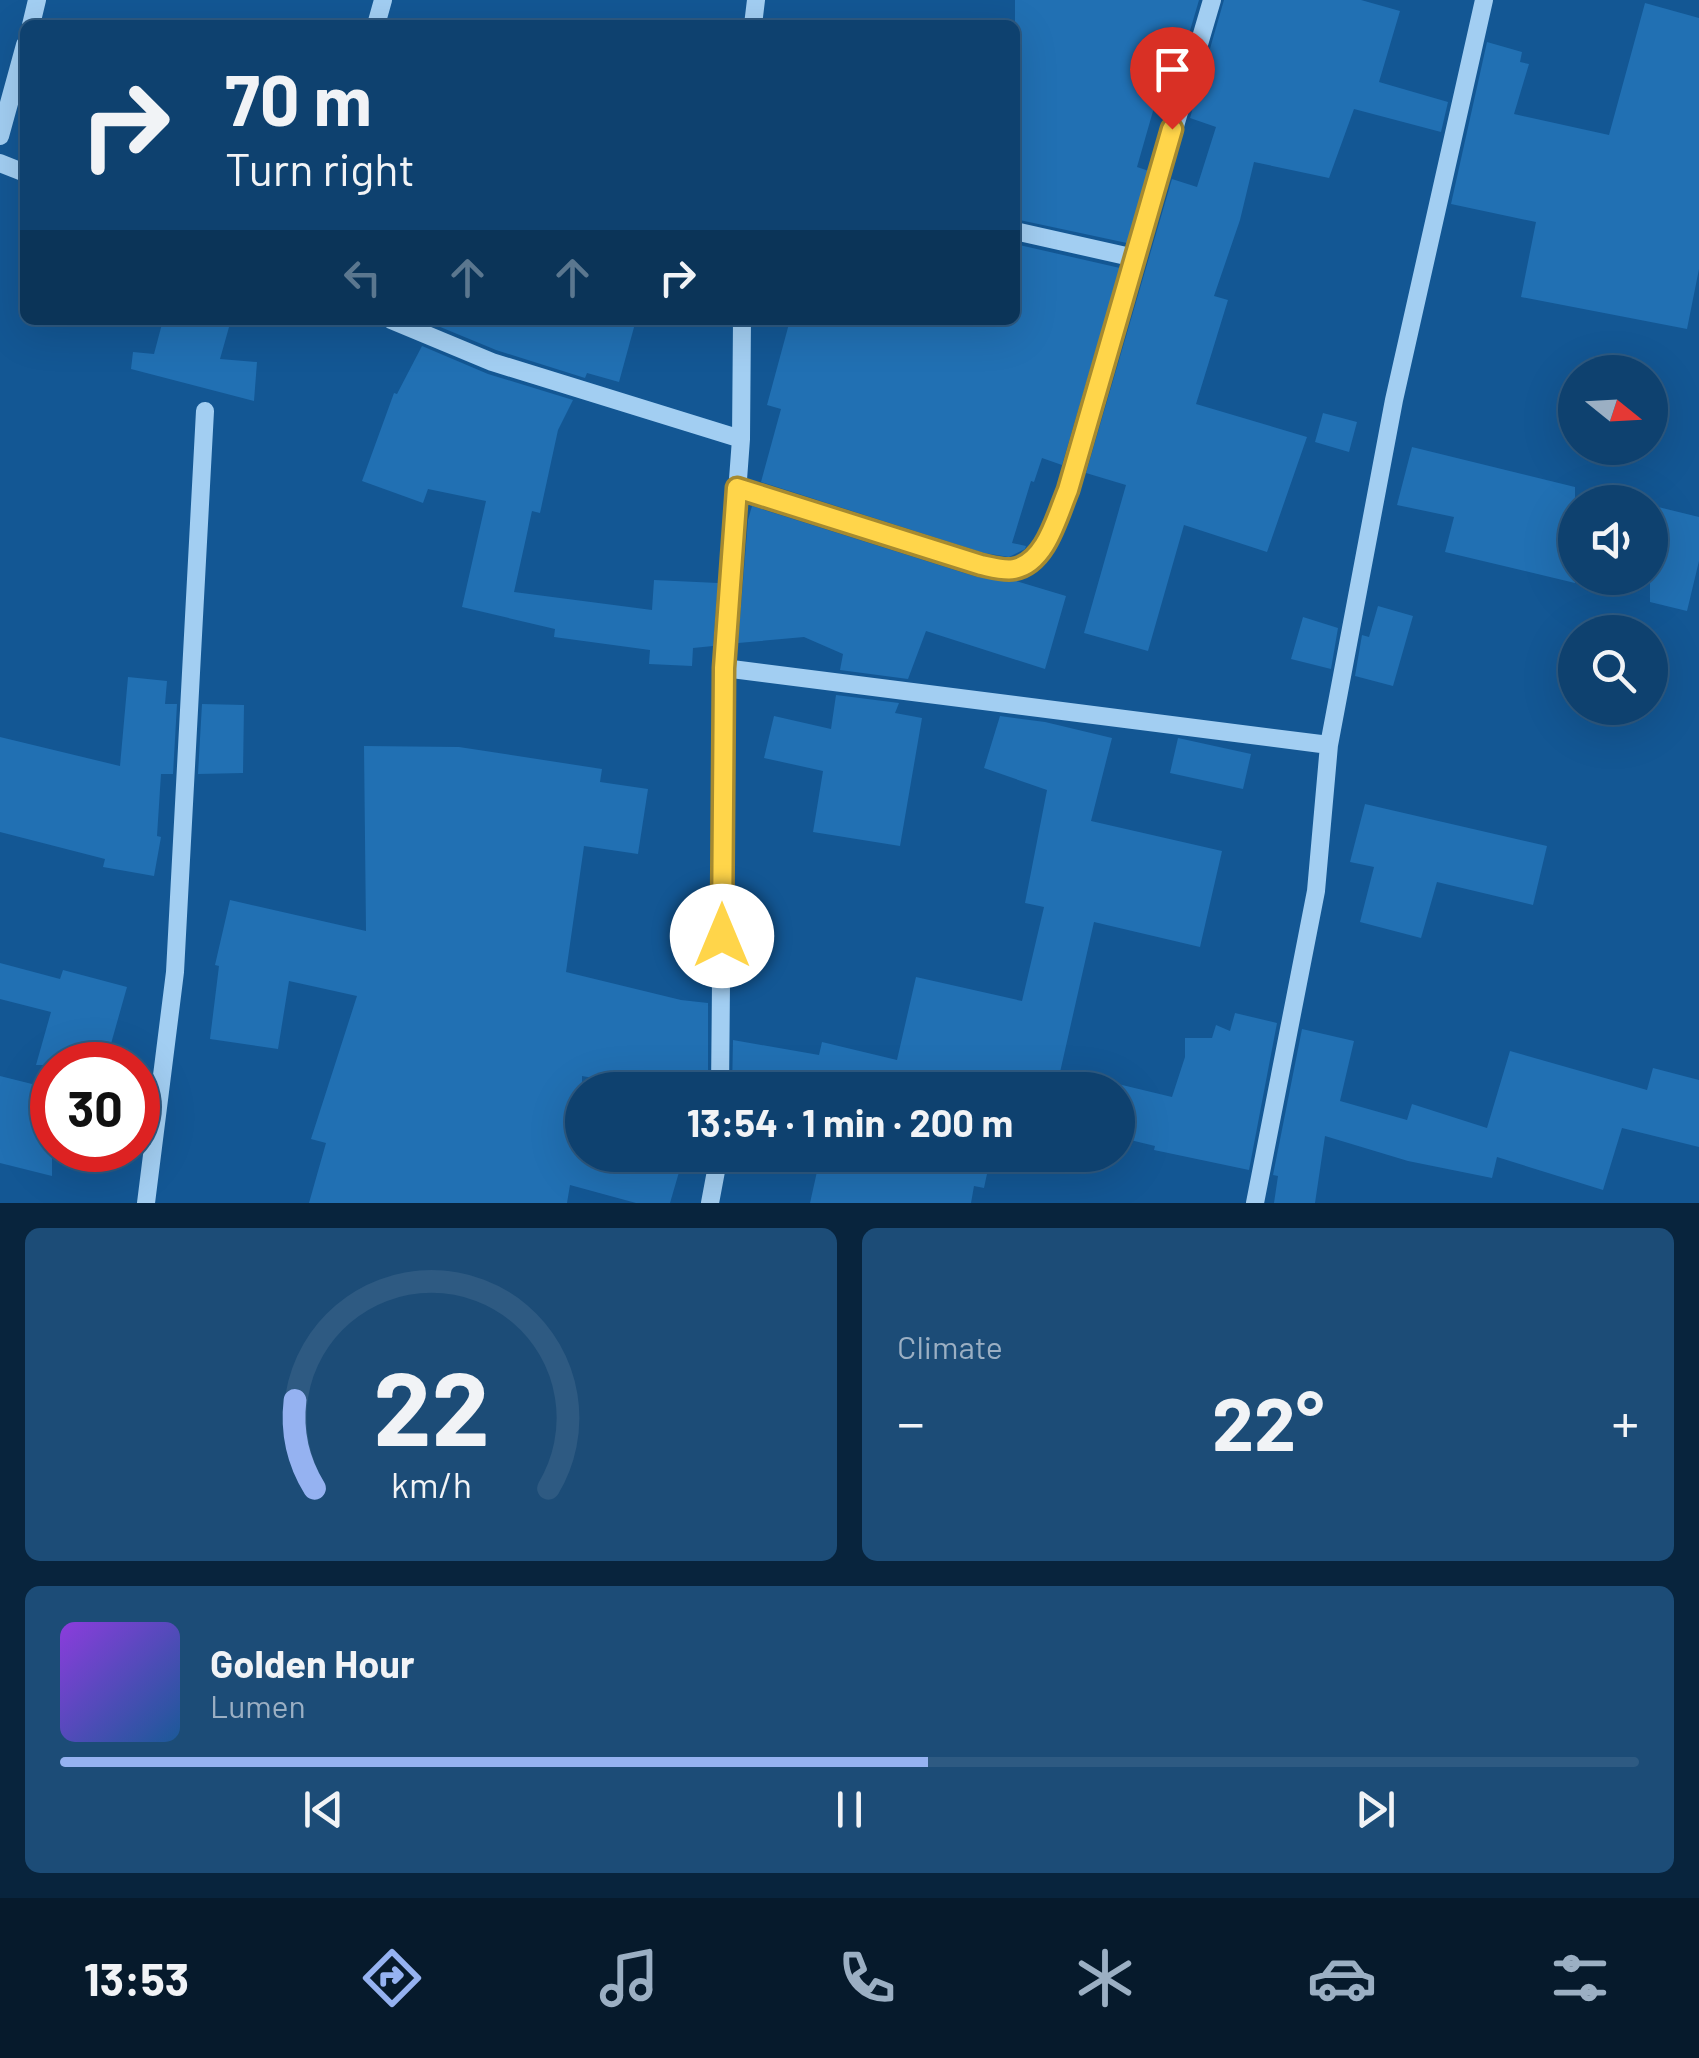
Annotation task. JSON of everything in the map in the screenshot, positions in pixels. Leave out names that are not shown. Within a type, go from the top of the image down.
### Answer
[{"type":"street","points":[[737,488],[981,565],[1012,570],[1032,562],[1048,538],[1068,490],[1212,0]]},
{"type":"street","points":[[1255,1203],[1316,891],[1329,745],[1394,400],[1484,0]]},
{"type":"street","points":[[0,136],[20,63]]},
{"type":"street","points":[[1020,232],[1136,258]]},
{"type":"street","points":[[403,325],[492,362],[741,439]]},
{"type":"street","points":[[720,1072],[724,668],[741,439],[742,325]]},
{"type":"street","points":[[146,1203],[176,972],[205,411]]},
{"type":"street","points":[[724,668],[1329,745]]},
{"type":"street","points":[[710,1203],[716,1172]]},
{"type":"building","points":[[1015,0],[1199,0],[1167,109],[1155,104],[1137,167],[1149,171],[1127,243],[1020,220],[1020,20],[1015,20]]},
{"type":"building","points":[[1224,0],[1361,0],[1400,11],[1379,82],[1448,102],[1441,132],[1354,109],[1329,178],[1254,162],[1240,220],[1214,296],[1228,300],[1196,404],[1307,437],[1267,552],[1184,525],[1148,651],[1084,633],[1126,485],[1086,473],[1172,179],[1197,187],[1216,127],[1190,118]]},
{"type":"building","points":[[1645,3],[1699,18],[1699,269],[1687,329],[1521,297],[1536,222],[1451,204],[1487,42],[1522,52],[1520,62],[1529,64],[1514,114],[1609,135]]},
{"type":"building","points":[[1020,245],[1120,268],[1062,465],[1042,458],[1012,543],[1026,546],[1025,549],[1009,557],[984,553],[761,482],[781,409],[767,405],[789,325],[1020,325]]},
{"type":"building","points":[[162,325],[230,325],[220,359],[257,362],[254,401],[131,369],[133,352],[154,354]]},
{"type":"building","points":[[435,325],[635,325],[619,382],[587,373],[585,378],[496,350]]},
{"type":"building","points":[[422,346],[488,374],[573,400],[558,430],[540,513],[532,511],[514,592],[652,610],[654,580],[718,583],[713,646],[693,648],[692,666],[649,664],[650,650],[554,637],[555,629],[462,607],[486,501],[428,489],[423,503],[362,481],[394,393],[397,394]]},
{"type":"building","points":[[1323,413],[1357,422],[1349,452],[1315,442]]},
{"type":"building","points":[[1412,447],[1567,485],[1558,485],[1558,579],[1445,552],[1454,517],[1397,505]]},
{"type":"building","points":[[752,506],[977,577],[1016,581],[1066,596],[1045,669],[926,631],[908,679],[840,670],[843,654],[804,637],[738,643]]},
{"type":"building","points":[[1668,509],[1699,517],[1699,561],[1687,611],[1650,602],[1650,595],[1668,595]]},
{"type":"building","points":[[1378,606],[1413,616],[1393,686],[1355,676],[1362,635],[1369,637]]},
{"type":"building","points":[[1303,617],[1338,628],[1331,669],[1291,659]]},
{"type":"building","points":[[128,677],[167,681],[165,704],[177,704],[173,774],[161,774],[157,836],[161,837],[154,876],[103,867],[105,859],[0,832],[0,737],[120,766]]},
{"type":"building","points":[[836,695],[899,703],[895,713],[922,718],[900,846],[813,832],[823,771],[764,758],[774,716],[831,729]]},
{"type":"building","points":[[202,704],[244,705],[243,773],[198,774]]},
{"type":"building","points":[[1000,716],[1112,738],[1091,821],[1222,851],[1200,947],[1094,922],[1060,1072],[732,1072],[733,1040],[819,1055],[822,1042],[897,1060],[916,977],[1022,1001],[1044,907],[1025,903],[1047,790],[984,768]]},
{"type":"building","points":[[1178,738],[1251,754],[1243,789],[1170,773]]},
{"type":"building","points":[[364,746],[459,747],[602,769],[600,782],[648,789],[638,854],[584,846],[566,972],[708,1003],[708,1072],[565,1072],[565,1172],[679,1172],[670,1203],[636,1203],[570,1185],[567,1203],[309,1203],[326,1143],[311,1139],[357,996],[289,981],[278,1049],[210,1039],[219,966],[215,965],[230,900],[366,931]]},
{"type":"building","points":[[1365,804],[1547,846],[1533,905],[1437,882],[1421,938],[1360,922],[1374,867],[1350,862]]},
{"type":"building","points":[[0,963],[60,979],[63,970],[127,987],[111,1042],[43,1042],[51,1012],[0,999]]},
{"type":"building","points":[[1235,1013],[1277,1023],[1249,1170],[1154,1150],[1155,1146],[1135,1141],[1135,1088],[1172,1097],[1185,1057],[1185,1038],[1212,1038],[1216,1025],[1230,1031]]},
{"type":"building","points":[[1302,1029],[1354,1041],[1340,1101],[1407,1120],[1412,1104],[1487,1128],[1510,1051],[1647,1090],[1653,1068],[1699,1080],[1699,1147],[1622,1128],[1603,1190],[1497,1157],[1492,1178],[1408,1161],[1325,1136],[1315,1203],[1274,1203],[1278,1176],[1273,1175]]},
{"type":"building","points":[[0,1076],[30,1084],[30,1170],[0,1163]]},
{"type":"building","points":[[817,1172],[987,1172],[984,1188],[974,1186],[971,1203],[810,1203]]},
{"type":"route","points":[[722,936],[724,668],[737,488],[981,565],[1012,570],[1032,562],[1048,538],[1068,490],[1172,129]]}]
